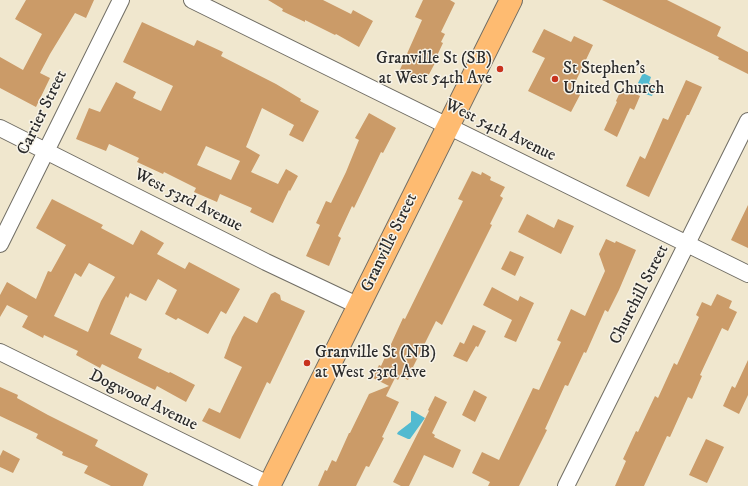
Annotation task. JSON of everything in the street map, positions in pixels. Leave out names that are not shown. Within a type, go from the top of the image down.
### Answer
[{"type":"highway","name":"Granville Street","points":[[269,485],[511,0]]},
{"type":"street","name":"Cartier Street","points":[[0,244],[121,0]]},
{"type":"street","name":"West 54th Avenue","points":[[192,0],[748,274]]},
{"type":"street","name":"Churchill Street","points":[[566,486],[748,121]]},
{"type":"street","name":"West 53rd Avenue","points":[[0,128],[266,262],[359,306]]},
{"type":"street","name":"Dogwood Avenue","points":[[0,352],[269,485]]},
{"type":"water","points":[[643,73],[651,77],[649,83],[656,86],[652,96],[641,93],[638,83]]},
{"type":"water","points":[[411,411],[425,418],[410,439],[408,439],[397,434],[411,422]]},
{"type":"building","points":[[26,0],[94,0],[86,18],[75,13],[50,54],[40,73],[50,78],[36,107],[0,88],[0,57],[23,70],[42,34],[15,19]]},
{"type":"building","points":[[268,0],[323,0],[351,14],[353,10],[373,21],[359,47],[336,34],[335,35],[305,20],[305,22],[282,11],[283,9]]},
{"type":"building","points":[[423,0],[450,0],[455,3],[441,32],[445,34],[441,42],[443,43],[434,62],[435,63],[426,80],[418,83],[398,74],[422,20],[415,17]]},
{"type":"building","points":[[602,0],[667,0],[721,27],[717,36],[748,52],[748,74],[718,59],[719,57]]},
{"type":"building","points":[[142,22],[194,46],[197,40],[223,52],[221,56],[276,84],[301,99],[300,101],[319,111],[303,142],[289,135],[294,125],[262,108],[246,147],[260,155],[251,172],[278,184],[286,169],[298,176],[290,191],[289,190],[273,223],[250,212],[252,208],[220,194],[217,202],[194,192],[196,188],[164,172],[163,174],[137,162],[139,158],[109,144],[106,151],[76,139],[89,108],[100,112],[116,82],[136,92],[133,98],[161,111],[173,86],[123,62]],"holes":[[[206,146],[240,161],[231,180],[197,165]]]},
{"type":"building","name":"St Stephen's United Church","points":[[544,29],[571,42],[574,36],[593,45],[572,89],[581,93],[571,112],[528,91],[545,58],[532,52]]},
{"type":"building","points":[[686,80],[702,87],[689,115],[687,115],[649,197],[626,186],[640,156],[645,159],[663,118],[668,120]]},
{"type":"building","points":[[622,88],[640,96],[634,110],[630,108],[617,137],[604,130]]},
{"type":"building","points":[[369,113],[396,128],[383,153],[381,152],[354,208],[352,206],[338,236],[341,238],[329,266],[306,256],[320,225],[316,223],[326,201],[331,203],[346,172],[359,140],[355,138]]},
{"type":"building","points":[[472,171],[481,175],[482,172],[491,177],[490,180],[505,187],[500,196],[503,198],[490,224],[492,225],[442,325],[436,321],[408,380],[400,376],[398,380],[395,378],[386,396],[399,402],[382,437],[384,438],[369,467],[366,466],[356,486],[318,486],[325,470],[327,471],[332,460],[336,462],[369,394],[389,386],[373,378],[379,365],[381,366],[403,318],[405,319],[463,201],[458,199]]},
{"type":"building","points":[[52,199],[103,225],[101,228],[133,245],[141,230],[164,243],[157,254],[185,269],[189,262],[240,289],[226,314],[221,311],[208,334],[178,318],[176,320],[165,314],[177,290],[158,279],[146,301],[130,293],[128,298],[126,296],[110,334],[142,349],[138,358],[195,385],[186,402],[157,386],[155,390],[102,364],[100,368],[76,355],[78,351],[44,335],[43,338],[22,327],[28,316],[7,305],[0,317],[0,295],[7,282],[36,299],[48,271],[51,272],[66,245],[36,228]],"holes":[[[89,263],[115,277],[101,301],[88,332],[54,316],[75,273],[81,277]]]},
{"type":"building","points":[[748,205],[748,248],[731,240]]},
{"type":"building","points":[[527,214],[554,228],[558,219],[574,226],[561,254],[518,232]]},
{"type":"building","points":[[606,239],[615,243],[616,241],[636,250],[619,290],[608,312],[605,310],[586,353],[584,352],[568,386],[565,385],[545,429],[547,430],[519,486],[488,486],[490,482],[472,473],[482,452],[499,460],[533,388],[539,390],[561,342],[557,340],[571,309],[585,316],[605,271],[599,254]]},
{"type":"building","points":[[510,251],[524,257],[515,276],[501,269]]},
{"type":"building","points":[[492,287],[518,301],[520,296],[534,303],[516,342],[504,337],[512,320],[483,305]]},
{"type":"building","points":[[275,292],[280,295],[281,300],[305,311],[270,384],[267,382],[240,439],[202,421],[209,408],[220,413],[242,367],[224,358],[232,337],[244,316],[257,323],[271,294]]},
{"type":"building","points":[[717,294],[732,301],[729,308],[737,312],[728,331],[722,328],[700,375],[702,376],[692,399],[688,397],[670,437],[667,436],[644,486],[615,486],[626,461],[623,459],[636,431],[638,432],[655,396],[658,398],[674,363],[677,365],[699,317],[696,315],[702,302],[711,306]]},
{"type":"building","points":[[473,325],[486,331],[478,347],[476,346],[467,362],[453,356],[460,342],[464,344]]},
{"type":"building","points":[[748,360],[748,395],[739,414],[723,406],[732,386],[735,388]]},
{"type":"building","points":[[0,387],[18,395],[17,398],[48,415],[98,440],[95,446],[148,474],[143,486],[111,486],[84,473],[88,466],[62,455],[63,452],[36,438],[38,434],[0,416]]},
{"type":"building","points":[[474,390],[487,397],[475,422],[462,415]]},
{"type":"building","points":[[435,396],[447,402],[432,433],[435,435],[434,437],[461,450],[453,468],[424,455],[409,486],[401,486],[393,482]]},
{"type":"building","points":[[706,439],[724,447],[707,483],[689,475]]},
{"type":"building","points":[[3,450],[20,459],[13,473],[0,467],[0,456]]},
{"type":"place","name":"Granville St (SB) at West 54th Ave","points":[[500,69]]},
{"type":"place","name":"St Stephen's United Church","points":[[555,79]]},
{"type":"place","name":"Granville St (NB) at West 53rd Ave","points":[[307,363]]}]
